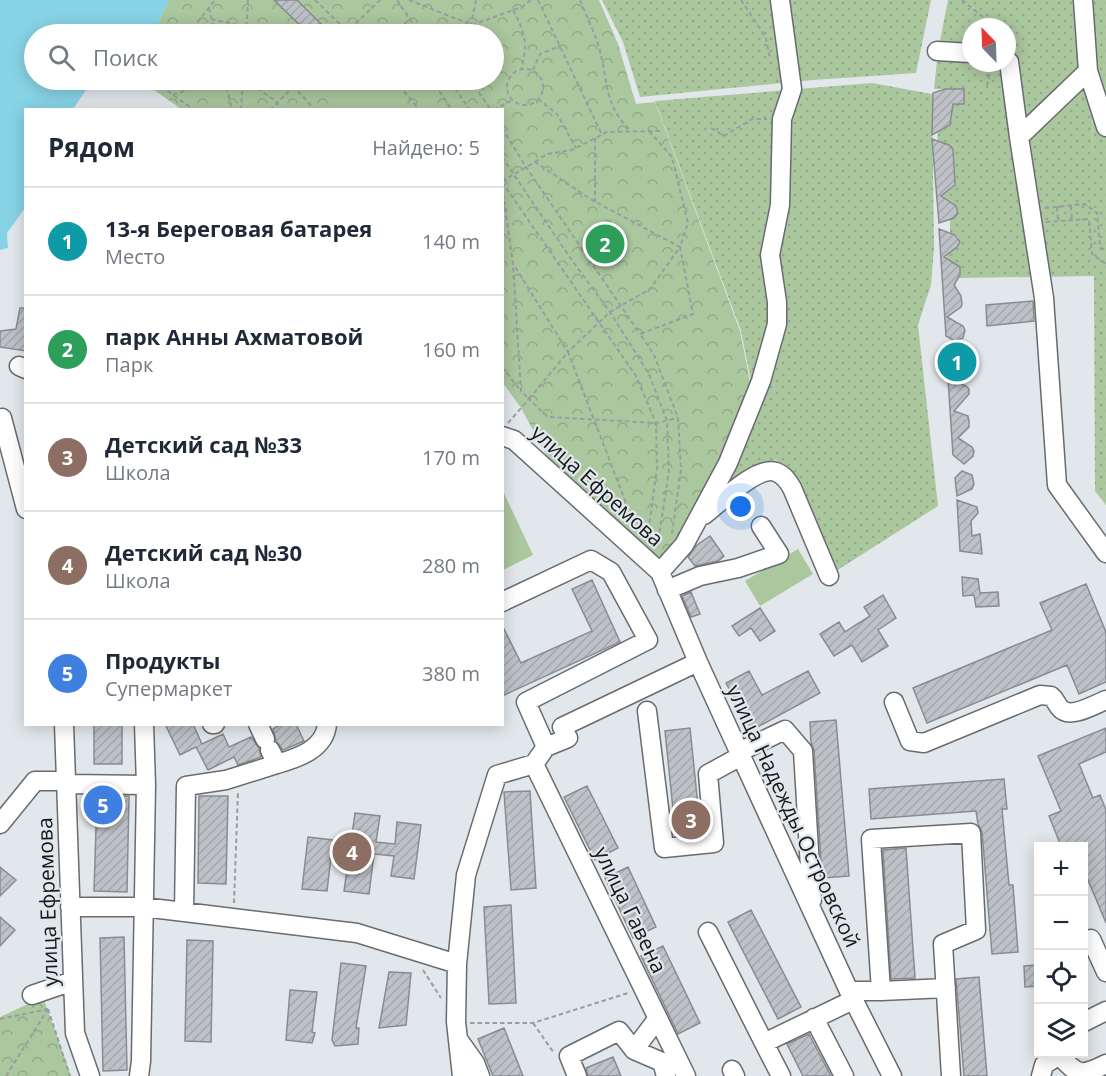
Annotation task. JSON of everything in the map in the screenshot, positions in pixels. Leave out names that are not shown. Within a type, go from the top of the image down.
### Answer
[{"type":"street","points":[[656,569],[684,545],[728,463],[761,381],[777,324],[777,302],[770,255],[780,205],[782,119],[792,89],[780,0]]},
{"type":"street","points":[[1083,0],[1088,71],[1106,127]]},
{"type":"street","points":[[938,51],[962,52]]},
{"type":"street","points":[[1019,137],[1088,71]]},
{"type":"street","points":[[1010,72],[1044,298],[1057,485],[1106,553]]},
{"type":"street","points":[[2,418],[24,501]]},
{"type":"street","name":"улица Ефремова","points":[[504,437],[514,440],[656,569]]},
{"type":"street","points":[[696,522],[744,483],[760,473],[774,471],[785,477],[792,488],[829,576]]},
{"type":"street","points":[[667,590],[700,576],[738,568],[779,554],[761,526]]},
{"type":"street","points":[[504,601],[591,560],[611,572],[648,640],[526,702],[546,747]]},
{"type":"street","name":"улица Надежды Островской","points":[[656,569],[851,995],[892,1076]]},
{"type":"street","points":[[462,1076],[456,1031],[457,964],[466,875],[497,775],[534,764],[546,747],[568,738],[562,727],[698,662]]},
{"type":"street","points":[[894,702],[910,741],[924,743],[1040,695],[1051,696],[1060,708],[1069,712],[1076,712],[1106,700]]},
{"type":"street","points":[[647,711],[664,848],[714,843],[708,774],[785,730],[803,750],[812,911]]},
{"type":"street","name":"улица Ефремова","points":[[64,726],[68,782],[75,1033],[90,1076]]},
{"type":"street","points":[[139,1076],[146,785],[144,726]]},
{"type":"street","points":[[184,912],[186,786],[238,777],[268,744],[313,750],[326,735],[327,726]]},
{"type":"street","name":"улица Гавена","points":[[534,764],[686,1076]]},
{"type":"street","points":[[0,824],[35,781],[146,785]]},
{"type":"street","points":[[145,816],[164,817]]},
{"type":"street","points":[[881,991],[871,839],[971,833],[976,930],[943,944],[951,1076]]},
{"type":"street","points":[[70,907],[143,907],[357,933],[457,964]]},
{"type":"street","points":[[708,932],[781,1076]]},
{"type":"street","points":[[1091,939],[1106,972]]},
{"type":"street","points":[[32,995],[73,981]]},
{"type":"street","points":[[764,1043],[814,1018],[851,995],[946,988]]},
{"type":"street","points":[[1088,1020],[1106,1011]]},
{"type":"street","points":[[634,1050],[658,1018]]},
{"type":"street","points":[[814,1018],[844,1076]]},
{"type":"street","points":[[456,1031],[480,1076]]},
{"type":"street","points":[[577,1076],[568,1056],[619,1031],[634,1050],[662,1062],[666,1076]]},
{"type":"street","points":[[1041,1076],[1044,1065],[1056,1058]]},
{"type":"street","points":[[1064,1058],[1077,1072],[1086,1074],[1106,1064]]},
{"type":"path","points":[[196,24],[215,0]]},
{"type":"path","points":[[246,24],[248,0]]},
{"type":"path","points":[[315,0],[338,24]]},
{"type":"path","points":[[357,24],[380,0]]},
{"type":"path","points":[[403,0],[398,1],[413,24]]},
{"type":"path","points":[[409,0],[469,24]]},
{"type":"path","points":[[472,24],[476,0]]},
{"type":"path","points":[[475,24],[522,7],[531,0]]},
{"type":"path","points":[[538,0],[602,135]]},
{"type":"path","points":[[580,0],[599,46],[608,95],[619,120],[631,131]]},
{"type":"path","points":[[741,0],[765,38],[770,55],[791,71]]},
{"type":"path","points":[[962,0],[984,18]]},
{"type":"path","points":[[208,8],[212,24]]},
{"type":"path","points":[[513,10],[525,35],[526,52],[521,71]]},
{"type":"path","points":[[211,19],[233,24]]},
{"type":"path","points":[[404,24],[410,19]]},
{"type":"path","points":[[532,70],[540,54],[560,46]]},
{"type":"path","points":[[532,70],[542,80],[544,88],[541,96],[533,102],[521,104],[512,100],[507,90],[508,79],[514,73],[532,70]]},
{"type":"path","points":[[987,86],[989,72]]},
{"type":"path","points":[[166,90],[191,108]]},
{"type":"path","points":[[173,94],[185,90]]},
{"type":"path","points":[[227,90],[230,108]]},
{"type":"path","points":[[241,108],[243,90]]},
{"type":"path","points":[[259,90],[277,102],[279,108]]},
{"type":"path","points":[[272,108],[289,90]]},
{"type":"path","points":[[297,90],[313,108]]},
{"type":"path","points":[[403,90],[418,108]]},
{"type":"path","points":[[438,90],[451,108]]},
{"type":"path","points":[[456,90],[469,108]]},
{"type":"path","points":[[477,90],[491,108]]},
{"type":"path","points":[[538,99],[557,114],[577,148]]},
{"type":"path","points":[[496,108],[512,100]]},
{"type":"path","points":[[711,128],[724,136],[752,119],[782,119]]},
{"type":"path","points":[[504,182],[547,154],[577,148],[607,132],[661,130]]},
{"type":"path","points":[[504,131],[654,355],[678,418],[681,470],[671,539]]},
{"type":"path","points":[[504,427],[568,352],[599,322],[610,312],[650,289],[680,247],[688,223],[672,157],[649,131]]},
{"type":"path","points":[[595,138],[595,202]]},
{"type":"path","points":[[504,160],[610,312],[649,374],[668,421],[669,471],[656,569]]},
{"type":"path","points":[[535,162],[595,202],[680,247]]},
{"type":"path","points":[[504,186],[636,376],[656,423],[657,468],[647,541],[658,548]]},
{"type":"path","points":[[504,198],[513,264],[521,391]]},
{"type":"path","points":[[1031,216],[1057,207],[1085,204],[1097,213],[1100,247],[1106,250]]},
{"type":"path","points":[[1071,206],[1072,220]]},
{"type":"path","points":[[1057,207],[1058,221]]},
{"type":"path","points":[[1031,216],[1058,221],[1089,219],[1092,254],[1106,264]]},
{"type":"path","points":[[640,334],[693,314],[680,247]]},
{"type":"path","points":[[513,264],[568,352],[638,535]]},
{"type":"path","points":[[504,370],[521,391],[548,417],[656,423],[678,418]]},
{"type":"path","points":[[658,548],[664,543]]},
{"type":"path","points":[[234,918],[238,777]]},
{"type":"path","points":[[420,964],[442,1001]]},
{"type":"path","points":[[456,1031],[533,1023],[643,988]]},
{"type":"path","points":[[0,1019],[48,1009]]},
{"type":"path","points":[[6,1076],[48,1009]]},
{"type":"path","points":[[48,1009],[70,1076]]},
{"type":"path","points":[[533,1023],[554,1053]]},
{"type":"green space","points":[[169,0],[599,0],[618,44],[636,104],[655,102],[740,331],[753,397],[670,555],[656,557],[548,458],[521,408],[504,384],[504,108],[180,108],[154,90],[504,90],[504,24],[158,24]]},
{"type":"green space","points":[[602,0],[931,0],[916,73],[813,80],[640,97],[623,42]]},
{"type":"green space","points":[[948,0],[1091,0],[1093,156],[1093,0],[1106,0],[1106,505],[1095,491],[1094,276],[956,278],[960,275],[960,267],[948,266],[946,249],[953,250],[959,245],[958,236],[950,234],[950,219],[958,213],[956,206],[943,205],[943,188],[951,189],[955,185],[953,149],[946,144],[937,146],[938,129],[943,130],[950,125],[946,103],[964,103],[964,89],[934,89],[938,51]]},
{"type":"green space","points":[[872,83],[932,94],[934,248],[931,285],[918,325],[938,506],[833,573],[794,478],[776,460],[756,468],[720,496],[757,412],[741,331],[655,101]]},
{"type":"green space","points":[[322,90],[380,90],[398,108],[340,108]]},
{"type":"green space","points":[[504,493],[533,555],[504,569]]},
{"type":"green space","points":[[798,549],[813,574],[760,606],[745,581]]},
{"type":"green space","points":[[43,997],[71,1076],[0,1076],[0,1017]]},
{"type":"water","points":[[0,0],[169,0],[158,24],[24,24],[24,90],[86,90],[74,108],[24,108],[24,209],[7,233],[8,248],[0,250]]},
{"type":"building","points":[[274,0],[297,0],[321,24],[299,24]]},
{"type":"building","points":[[945,89],[964,89],[964,104],[953,104],[950,125],[932,135],[933,93]]},
{"type":"building","points":[[932,139],[949,145],[953,149],[955,185],[941,196],[956,206],[958,213],[954,218],[939,223]]},
{"type":"building","points":[[939,229],[955,235],[960,242],[944,257],[960,267],[960,275],[954,285],[961,296],[962,304],[947,317],[963,326],[965,330],[963,338],[955,341],[946,336]]},
{"type":"building","points":[[1033,301],[1034,321],[987,326],[986,305]]},
{"type":"building","points":[[20,308],[24,308],[24,351],[0,347],[0,331],[16,329]]},
{"type":"building","points":[[956,350],[966,359],[965,365],[963,368],[948,373],[947,356]]},
{"type":"building","points":[[948,379],[969,389],[969,394],[954,411],[968,416],[969,421],[969,427],[958,438],[972,447],[974,451],[973,456],[964,464],[953,455]]},
{"type":"building","points":[[962,471],[972,475],[974,484],[972,489],[957,496],[955,478]]},
{"type":"building","points":[[957,500],[977,507],[978,513],[971,521],[972,536],[980,534],[982,554],[960,551]]},
{"type":"building","points":[[710,536],[724,556],[718,561],[695,566],[688,557],[697,545]]},
{"type":"building","points":[[962,577],[978,579],[980,593],[998,592],[999,606],[976,607],[974,595],[963,596]]},
{"type":"building","points":[[592,580],[620,642],[504,695],[504,629],[521,663],[592,631],[572,589]]},
{"type":"building","points":[[1086,584],[1106,632],[1106,682],[1079,694],[1067,665],[927,723],[913,688],[1052,630],[1040,603]]},
{"type":"building","points":[[691,592],[700,614],[691,617],[682,596]]},
{"type":"building","points":[[883,595],[896,618],[878,630],[888,646],[862,662],[852,645],[834,656],[820,634],[839,622],[845,632],[870,616],[864,607]]},
{"type":"building","points":[[760,608],[775,631],[760,641],[751,628],[739,636],[732,626]]},
{"type":"building","points":[[749,671],[762,695],[808,671],[820,693],[752,730],[726,683]]},
{"type":"building","points":[[836,720],[849,876],[822,878],[814,750],[811,743],[810,722]]},
{"type":"building","points":[[94,726],[122,726],[122,764],[94,764]]},
{"type":"building","points":[[166,726],[194,726],[202,744],[223,734],[229,747],[251,737],[259,748],[261,757],[238,765],[234,757],[208,770],[196,747],[180,755]]},
{"type":"building","points":[[278,726],[297,726],[304,741],[283,750],[276,741],[273,729]]},
{"type":"building","points":[[690,728],[700,826],[675,829],[665,731]]},
{"type":"building","points":[[1106,728],[1106,752],[1079,764],[1093,798],[1100,795],[1106,810],[1106,923],[1088,880],[1088,842],[1059,842],[1049,816],[1061,811],[1038,756]]},
{"type":"building","points":[[1004,779],[1007,809],[1002,809],[1009,885],[1013,885],[1018,952],[992,954],[982,832],[976,811],[871,819],[869,789]]},
{"type":"building","points":[[587,786],[618,848],[595,860],[564,797]]},
{"type":"building","points":[[530,791],[536,888],[511,890],[504,792]]},
{"type":"building","points":[[97,796],[129,796],[127,892],[94,891]]},
{"type":"building","points":[[199,796],[228,796],[226,884],[198,883]]},
{"type":"building","points":[[355,813],[380,816],[376,842],[395,844],[397,822],[421,825],[414,879],[391,876],[394,856],[374,854],[369,894],[344,891]]},
{"type":"building","points":[[308,837],[333,840],[327,891],[302,889]]},
{"type":"building","points":[[906,848],[915,978],[891,979],[883,850]]},
{"type":"building","points":[[0,867],[16,880],[0,896]]},
{"type":"building","points":[[628,867],[656,927],[633,938],[605,878]]},
{"type":"building","points":[[511,905],[516,1003],[489,1004],[484,907]]},
{"type":"building","points":[[751,910],[801,1007],[778,1019],[728,922]]},
{"type":"building","points":[[0,917],[15,930],[0,946]]},
{"type":"building","points":[[124,937],[127,1070],[103,1071],[100,938]]},
{"type":"building","points":[[187,940],[213,941],[211,1042],[185,1041]]},
{"type":"building","points":[[663,946],[700,1023],[678,1034],[641,956]]},
{"type":"building","points":[[341,963],[366,966],[356,1028],[359,1028],[358,1044],[335,1046],[332,1040]]},
{"type":"building","points":[[1034,965],[1034,986],[1025,987],[1024,966]]},
{"type":"building","points":[[389,972],[411,973],[406,1025],[379,1028]]},
{"type":"building","points":[[979,977],[987,1076],[964,1076],[956,979]]},
{"type":"building","points":[[290,990],[317,992],[312,1032],[315,1033],[312,1043],[286,1040]]},
{"type":"building","points":[[504,1028],[523,1076],[493,1076],[478,1039]]},
{"type":"building","points":[[809,1034],[831,1076],[803,1076],[787,1044]]},
{"type":"building","points":[[613,1057],[621,1076],[588,1076],[586,1068]]},
{"type":"place","name":"парк Анны Ахматовой","points":[[605,244]]},
{"type":"place","name":"13-я Береговая батарея","points":[[957,362]]},
{"type":"place","name":"Продукты","points":[[103,805]]},
{"type":"place","name":"Детский сад №33","points":[[691,820]]},
{"type":"place","name":"Детский сад №30","points":[[352,852]]}]
